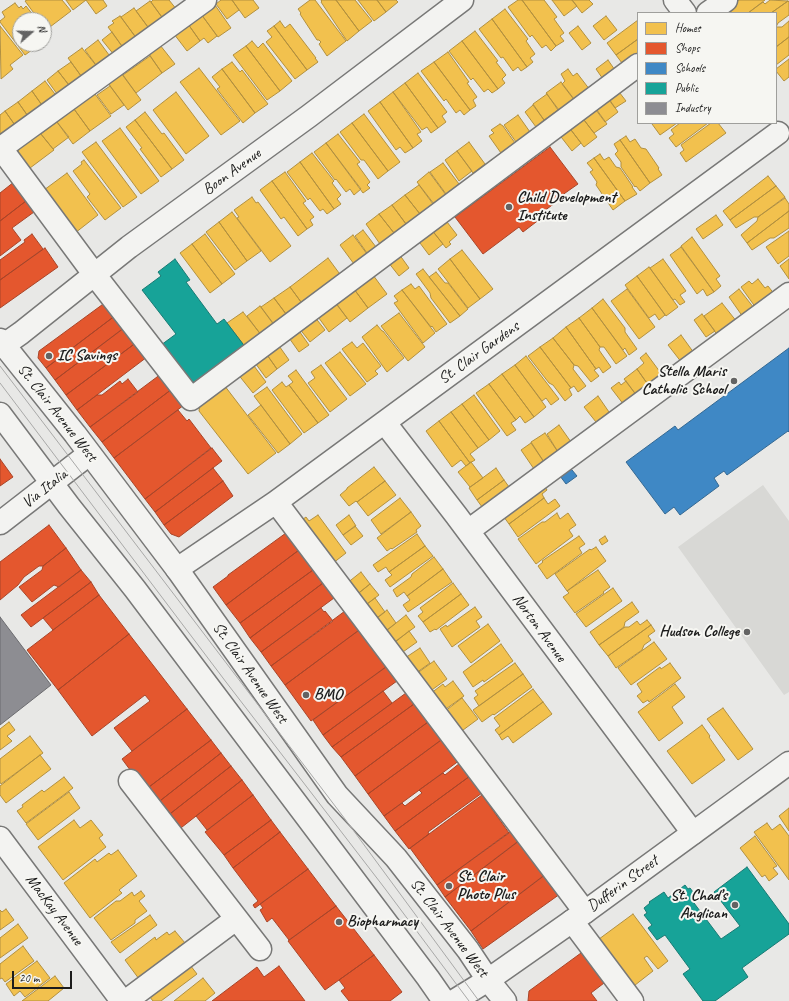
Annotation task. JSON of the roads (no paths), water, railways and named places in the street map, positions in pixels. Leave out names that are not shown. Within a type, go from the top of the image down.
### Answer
[{"type":"street","points":[[205,0],[1,147],[94,274],[191,399],[637,66]]},
{"type":"street","name":"Boon Avenue","points":[[2,342],[21,333],[94,274],[309,116],[462,0]]},
{"type":"street","points":[[675,0],[684,12]]},
{"type":"street","points":[[709,12],[726,0]]},
{"type":"street","name":"St. Clair Gardens","points":[[177,569],[276,502],[779,135]]},
{"type":"street","points":[[468,532],[789,294]]},
{"type":"street","name":"St. Clair Avenue West","points":[[2,342],[75,434],[177,569],[338,795],[396,858],[468,950],[488,980],[505,1001]]},
{"type":"street","points":[[0,414],[135,589],[444,1001]]},
{"type":"street","name":"Norton Avenue","points":[[385,423],[693,834]]},
{"type":"street","name":"Via Italia","points":[[0,523],[89,454]]},
{"type":"street","points":[[276,502],[578,917],[632,1001]]},
{"type":"street","name":"Dufferin Street","points":[[454,1001],[488,980],[578,917],[789,763]]},
{"type":"street","points":[[130,781],[260,949]]},
{"type":"street","name":"MacKay Avenue","points":[[0,838],[122,1001]]},
{"type":"street","points":[[126,1001],[236,919]]},
{"type":"tram line","points":[[0,366],[345,819],[479,1001]]},
{"type":"tram line","points":[[0,383],[469,1001]]},
{"type":"place","name":"Child Development Institute","points":[[509,207]]},
{"type":"place","name":"IC Savings","points":[[49,356]]},
{"type":"place","name":"Stella Maris Catholic School","points":[[734,381]]},
{"type":"place","name":"Hudson College","points":[[747,632]]},
{"type":"place","name":"BMO","points":[[306,695]]},
{"type":"place","name":"St. Clair Photo Plus","points":[[449,886]]},
{"type":"place","name":"St. Chad’s Anglican","points":[[735,905]]},
{"type":"place","name":"Biopharmacy","points":[[339,922]]}]
